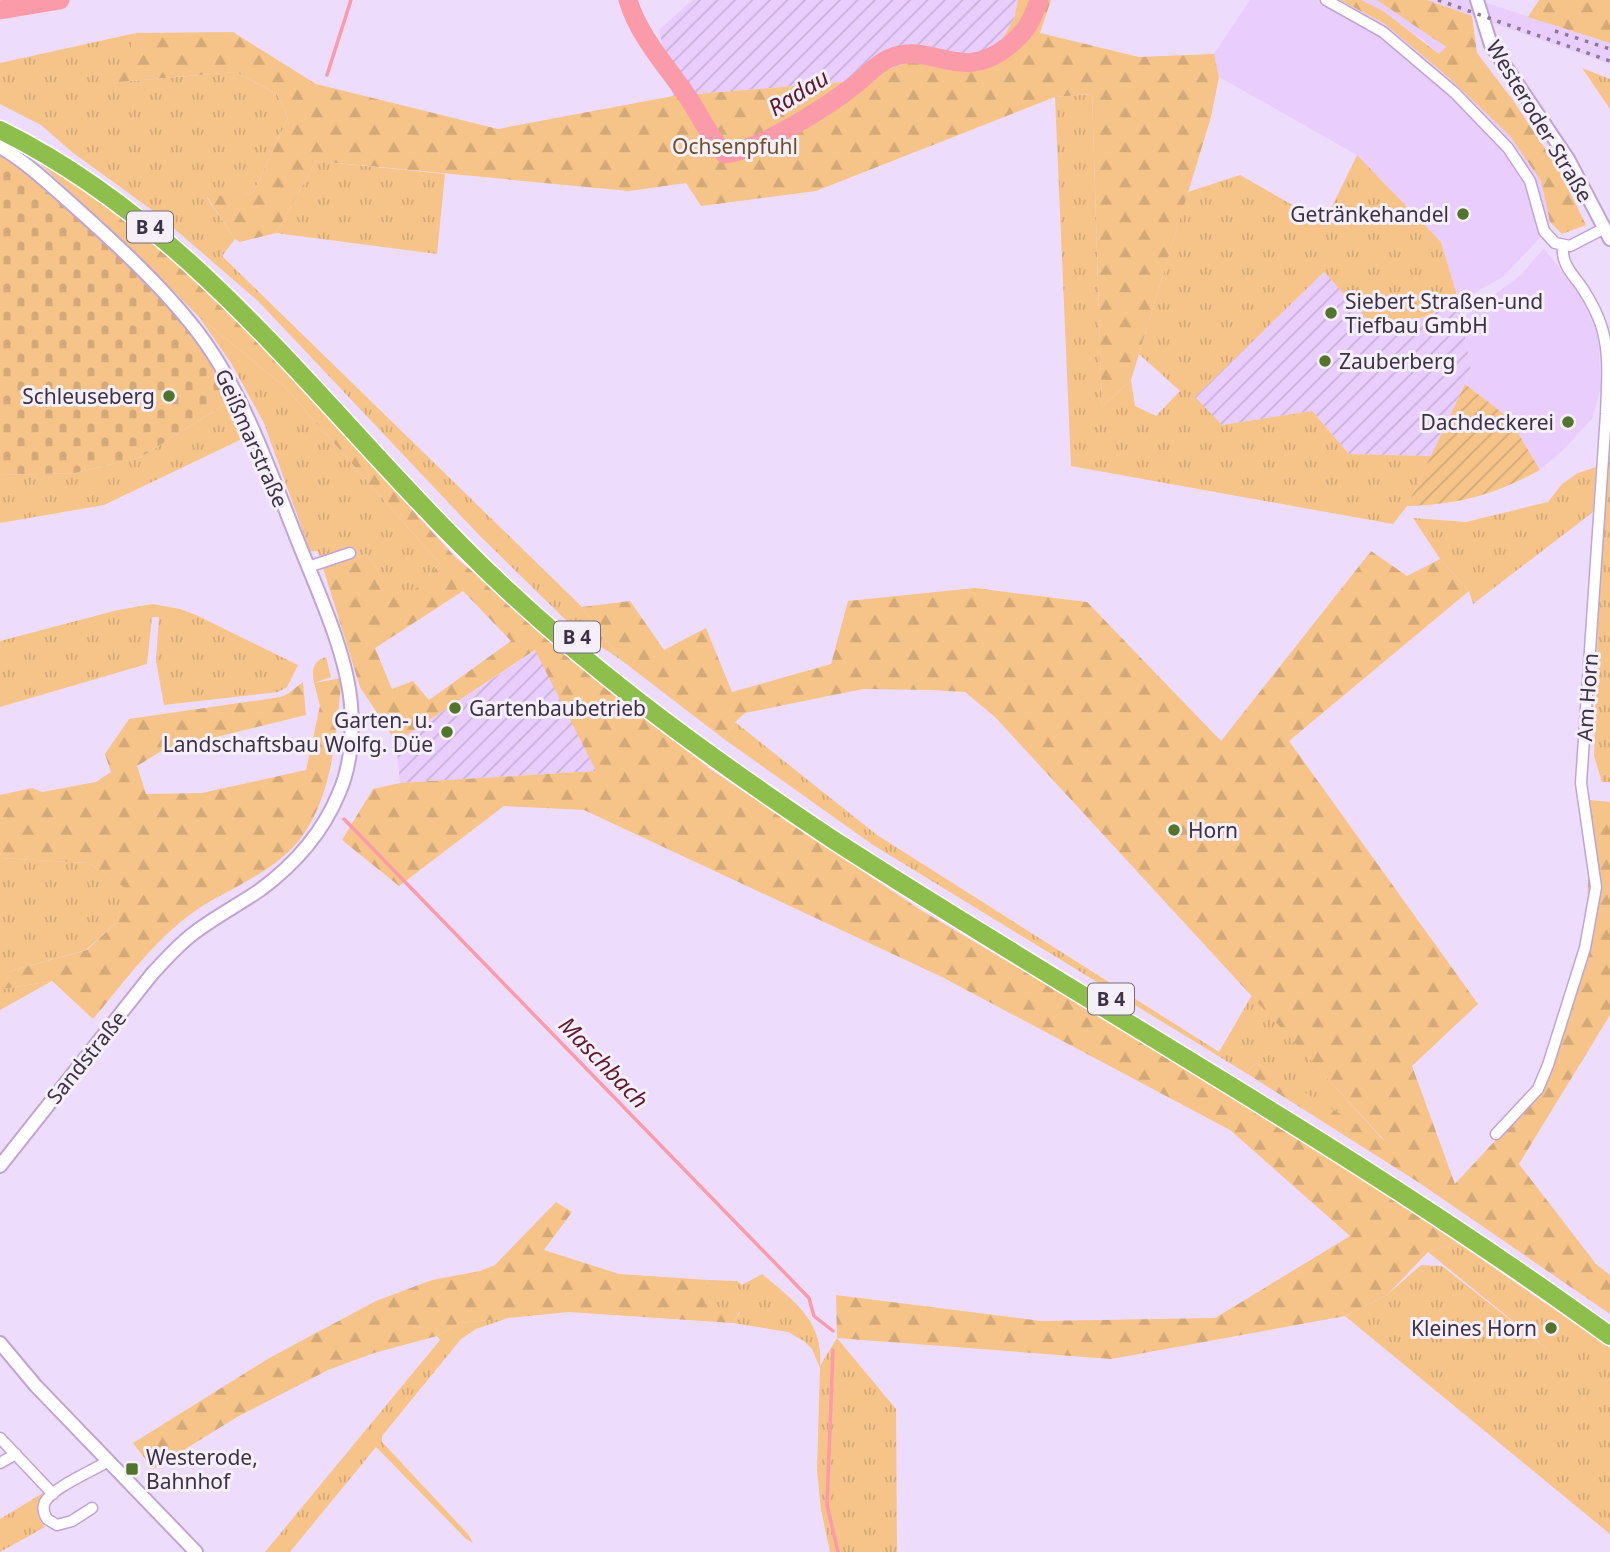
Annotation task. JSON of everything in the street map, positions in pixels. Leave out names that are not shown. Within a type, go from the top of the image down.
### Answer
[{"type":"highway","name":"B 4","points":[[0,120],[107,183],[211,265],[265,320],[422,498]]},
{"type":"highway","name":"B 4","points":[[0,130],[62,165],[116,201],[201,271],[468,545],[588,661],[663,719],[778,803],[905,886],[1410,1193],[1610,1323]]},
{"type":"highway","name":"B 4","points":[[1467,1230],[1610,1336]]},
{"type":"street","points":[[1326,0],[1383,32],[1455,93],[1508,148],[1530,181],[1544,231],[1555,243],[1563,246],[1578,244],[1607,234]]},
{"type":"street","name":"Westeroder Straße","points":[[1477,0],[1490,45],[1568,159],[1607,234]]},
{"type":"street","name":"Geißmarstraße","points":[[0,147],[34,170],[108,237],[194,327],[222,368],[244,411],[308,567],[339,648],[351,703],[350,748],[340,791],[321,827],[285,870],[173,950]]},
{"type":"street","name":"Am Horn","points":[[1496,1134],[1538,1089],[1548,1065],[1585,948],[1596,887],[1581,783],[1608,360],[1602,328],[1583,289],[1566,266],[1562,256],[1563,246]]},
{"type":"street","points":[[308,567],[351,553]]},
{"type":"street","name":"Sandstraße","points":[[0,1166],[173,950]]},
{"type":"street","points":[[0,1343],[20,1369],[196,1552]]},
{"type":"street","points":[[0,1438],[53,1493]]},
{"type":"street","points":[[0,1463],[16,1454]]},
{"type":"street","points":[[92,1508],[65,1524],[51,1522],[44,1509],[53,1493],[108,1461]]},
{"type":"shaded area","points":[[692,0],[1018,0],[1014,19],[1003,38],[995,48],[982,54],[933,53],[857,81],[673,96],[659,30]]},
{"type":"shaded area","points":[[1250,0],[1340,0],[1385,24],[1448,77],[1510,136],[1541,181],[1550,222],[1537,241],[1504,276],[1459,302],[1441,242],[1357,155],[1219,77],[1214,54]]},
{"type":"shaded area","points":[[1361,0],[1384,3],[1446,48],[1439,54],[1422,39]]},
{"type":"shaded area","points":[[1427,0],[1478,0],[1610,43],[1610,64]]},
{"type":"shaded area","points":[[1544,248],[1580,295],[1598,335],[1601,387],[1592,419],[1540,470],[1509,418],[1465,384],[1471,370],[1462,318],[1521,275]]},
{"type":"shaded area","points":[[1324,272],[1381,334],[1459,302],[1471,370],[1431,456],[1349,454],[1312,411],[1222,425],[1194,397]]},
{"type":"shaded area","points":[[536,650],[597,771],[400,783],[396,742]]},
{"type":"green space","name":"Ochsenpfuhl","points":[[1018,0],[1051,0],[1040,33],[1139,57],[1214,54],[1219,77],[1211,117],[1131,380],[1102,407],[1092,94],[1055,97],[816,191],[701,206],[686,183],[629,191],[316,161],[276,233],[240,242],[235,239],[207,197],[253,193],[288,118],[277,94],[236,72],[118,82],[136,33],[233,32],[316,84],[498,129],[673,96],[857,81],[933,53],[982,54],[995,48],[1003,38],[1014,19]]},
{"type":"green space","points":[[1340,0],[1361,0],[1383,11],[1439,54],[1446,47],[1377,0],[1427,0],[1472,16],[1477,53],[1512,99],[1558,168],[1586,225],[1562,234],[1550,222],[1541,181],[1510,136],[1448,77],[1385,24]]},
{"type":"green space","points":[[1539,0],[1610,0],[1610,43],[1528,17]]},
{"type":"green space","points":[[136,33],[119,82],[236,72],[277,94],[288,118],[253,193],[207,198],[235,239],[222,256],[582,607],[621,660],[576,630],[479,535],[257,300],[156,213],[72,152],[41,125],[0,104],[0,63]]},
{"type":"green space","points":[[1582,68],[1610,79],[1610,109]]},
{"type":"green space","points":[[1092,94],[1102,407],[1131,380],[1135,406],[1156,416],[1180,391],[1139,354],[1188,192],[1240,175],[1324,223],[1357,155],[1441,242],[1459,302],[1381,334],[1324,272],[1195,397],[1222,425],[1312,411],[1349,454],[1431,456],[1407,506],[1393,524],[1071,466],[1055,97]]},
{"type":"green space","points":[[0,147],[108,237],[222,368],[225,404],[141,457],[75,473],[0,475]]},
{"type":"green space","points":[[37,161],[99,200],[176,259],[251,332],[455,557],[710,769],[919,909],[1249,1105],[1403,1204],[1458,1243],[1428,1252],[1387,1295],[1345,1316],[1111,1359],[837,1338],[836,1295],[1041,1321],[1215,1318],[1350,1236],[1230,1130],[942,977],[584,810],[504,806],[399,886],[342,840],[373,789],[400,783],[596,771],[535,650],[396,742],[360,687],[323,568],[366,554],[403,602],[440,564],[284,386],[199,317]],"holes":[[[463,591],[511,641],[429,700],[413,681],[392,689],[375,648]]]},
{"type":"green space","points":[[316,161],[445,174],[437,254],[276,233]]},
{"type":"green space","points":[[199,317],[284,386],[440,564],[403,603],[366,554],[323,568],[318,551],[310,551],[264,423],[231,363]]},
{"type":"green space","points":[[1465,384],[1509,418],[1540,470],[1476,497],[1407,506]]},
{"type":"green space","points":[[225,404],[244,438],[104,505],[0,523],[0,475],[75,473],[141,457]]},
{"type":"green space","points":[[1610,427],[1610,782],[1602,782],[1594,756],[1601,527]]},
{"type":"green space","points":[[1596,467],[1593,512],[1473,604],[1469,591],[1440,559],[1413,518],[1466,522],[1548,502],[1562,484],[1578,473]]},
{"type":"green space","name":"Horn","points":[[1371,551],[1407,576],[1440,559],[1469,591],[1289,741],[1478,1004],[1412,1066],[1455,1184],[1542,1090],[1587,920],[1590,800],[1610,802],[1610,1015],[1519,1164],[1596,1264],[1610,1275],[1610,1314],[1418,1182],[1246,1073],[1256,1063],[1385,1141],[995,717],[965,692],[863,689],[745,713],[735,722],[724,739],[621,660],[582,607],[630,601],[664,650],[706,628],[732,692],[831,664],[848,601],[975,588],[1087,602],[1221,741]]},
{"type":"green space","points":[[153,604],[196,615],[298,665],[287,687],[278,692],[164,705],[156,661],[159,617],[152,617],[147,664],[0,707],[0,641],[118,610]]},
{"type":"green space","points":[[326,657],[331,677],[314,683],[314,667]]},
{"type":"green space","points":[[342,678],[328,779],[314,817],[292,848],[267,869],[180,922],[141,962],[93,1019],[52,981],[3,989],[10,971],[87,950],[117,922],[125,888],[89,863],[0,858],[0,795],[32,788],[42,792],[96,782],[111,772],[105,754],[129,719],[281,697],[303,682],[306,715],[163,750],[137,766],[146,794],[202,793],[306,770],[320,706],[314,683]]},
{"type":"green space","points":[[735,722],[877,835],[1219,1052],[1252,995],[1387,1144],[1256,1063],[1246,1073],[873,845],[724,739]]},
{"type":"green space","points":[[0,858],[89,863],[126,888],[117,922],[86,950],[10,971],[4,989],[52,981],[0,1010]]},
{"type":"green space","points":[[556,1202],[572,1212],[544,1250],[619,1274],[708,1280],[705,1304],[740,1311],[733,1323],[569,1312],[459,1323],[437,1336],[374,1353],[328,1370],[237,1417],[153,1469],[133,1443],[271,1357],[376,1301],[432,1280],[480,1271],[495,1265]]},
{"type":"green space","points":[[1458,1243],[1610,1348],[1610,1534],[1345,1316],[1387,1295],[1421,1265],[1442,1266],[1551,1352],[1428,1252]]},
{"type":"green space","points":[[762,1274],[795,1303],[812,1324],[820,1350],[820,1366],[837,1338],[896,1409],[897,1552],[830,1552],[821,1510],[817,1470],[820,1368],[812,1349],[788,1332],[733,1323],[740,1312],[704,1304],[708,1280],[737,1281],[742,1285]]},
{"type":"green space","points":[[508,1318],[476,1329],[461,1339],[382,1436],[382,1442],[468,1534],[473,1543],[376,1447],[290,1552],[265,1552],[440,1340],[437,1336],[459,1323]]},
{"type":"green space","points":[[43,1493],[46,1496],[42,1499],[38,1511],[45,1527],[0,1552],[0,1519]]},
{"type":"waterway","name":"Radau","points":[[0,10],[60,0]]},
{"type":"waterway","points":[[327,75],[351,0]]},
{"type":"waterway","name":"Radau","points":[[628,0],[639,27],[725,154],[755,145],[808,117],[890,58],[920,54],[975,62],[990,57],[1019,37],[1039,0]]},
{"type":"waterway","name":"Maschbach","points":[[344,819],[809,1298],[814,1316],[833,1331]]},
{"type":"waterway","name":"Maschbach","points":[[833,1350],[827,1505],[838,1552]]},
{"type":"railway","points":[[1438,0],[1610,61]]},
{"type":"railway","points":[[1555,31],[1610,49]]},
{"type":"place","name":"Getränkehandel","points":[[1463,214]]},
{"type":"place","name":"Siebert Straßen-und Tiefbau GmbH","points":[[1331,313]]},
{"type":"place","name":"Zauberberg","points":[[1325,361]]},
{"type":"place","name":"Schleuseberg","points":[[169,396]]},
{"type":"place","name":"Dachdeckerei","points":[[1568,422]]},
{"type":"place","name":"Gartenbaubetrieb","points":[[455,708]]},
{"type":"place","name":"Garten- u. Landschaftsbau Wolfg. Düe","points":[[447,732]]},
{"type":"place","name":"Horn","points":[[1174,830]]},
{"type":"place","name":"Kleines Horn","points":[[1551,1328]]},
{"type":"place","name":"Westerode, Bahnhof","points":[[132,1469]]}]
